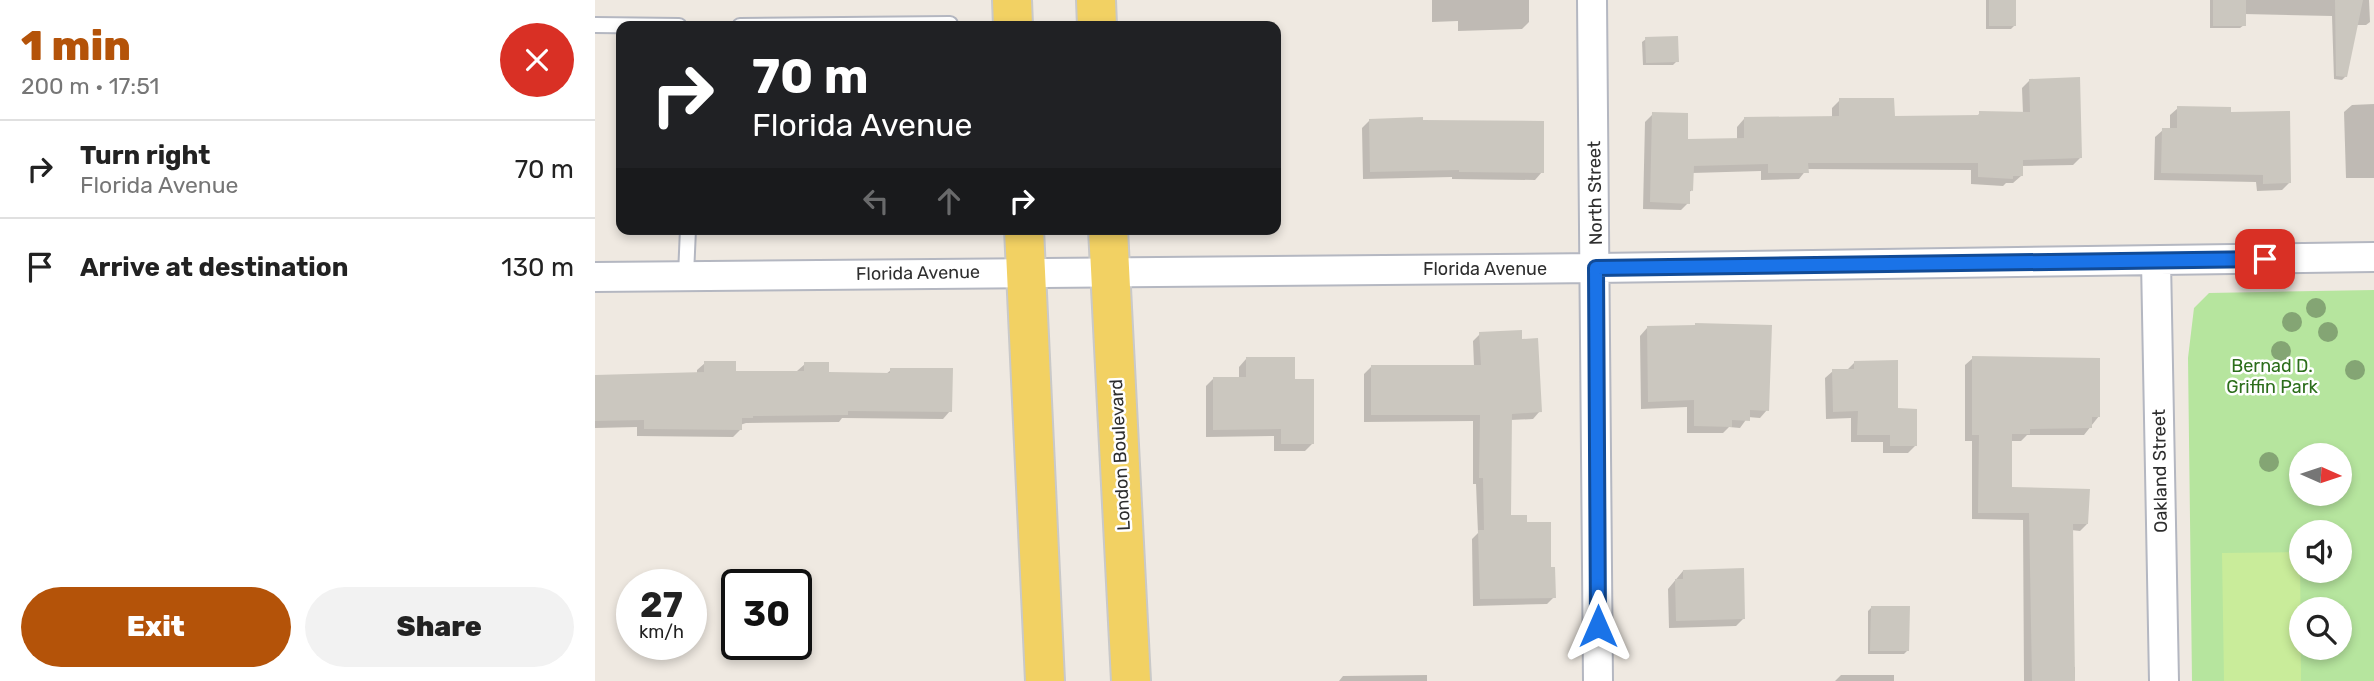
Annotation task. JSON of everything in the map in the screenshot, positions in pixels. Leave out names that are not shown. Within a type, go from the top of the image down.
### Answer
[{"type":"main road","points":[[1012,0],[1013,21]]},
{"type":"main road","points":[[1096,0],[1097,21]]},
{"type":"main road","points":[[1024,235],[1045,681]]},
{"type":"main road","name":"London Boulevard","points":[[1108,235],[1131,681]]},
{"type":"street","name":"North Street","points":[[1592,0],[1598,681]]},
{"type":"street","name":"Florida Avenue","points":[[595,277],[1596,268],[2374,257]]},
{"type":"street","name":"Oakland Street","points":[[2156,261],[2164,681]]},
{"type":"lane","points":[[595,24],[616,24]]},
{"type":"lane","points":[[686,275],[688,235]]},
{"type":"green space","name":"Bernad D. Griffin Park","points":[[2374,290],[2374,681],[2192,681],[2188,358],[2194,308],[2209,293]]},
{"type":"green space","points":[[2289,552],[2289,583],[2300,583],[2300,597],[2289,597],[2289,660],[2301,660],[2301,681],[2224,681],[2222,553]]},
{"type":"building","points":[[1989,0],[2016,0],[2016,26],[1989,26]]},
{"type":"building","points":[[2213,0],[2246,0],[2246,26],[2213,26]]},
{"type":"building","points":[[2335,0],[2363,0],[2347,77],[2336,76]]},
{"type":"building","points":[[1678,36],[1679,62],[1646,63],[1645,37]]},
{"type":"building","points":[[2080,77],[2082,158],[2023,160],[2023,176],[2013,176],[2013,179],[1978,177],[1978,163],[1808,163],[1809,173],[1768,173],[1768,164],[1694,166],[1690,204],[1650,202],[1652,112],[1688,113],[1688,139],[1744,138],[1744,117],[1839,116],[1839,98],[1894,98],[1895,116],[1979,115],[1979,111],[2030,112],[2029,79]]},
{"type":"building","points":[[2177,106],[2231,107],[2231,112],[2290,111],[2291,183],[2263,184],[2263,175],[2161,173],[2162,128],[2177,128]]},
{"type":"building","points":[[1423,117],[1423,120],[1544,121],[1544,173],[1459,170],[1370,172],[1369,119]]},
{"type":"building","points":[[1695,323],[1772,325],[1769,411],[1750,410],[1750,421],[1732,420],[1732,427],[1694,426],[1694,400],[1648,402],[1647,326]]},
{"type":"building","points":[[1522,330],[1522,339],[1538,338],[1542,412],[1512,414],[1511,515],[1527,515],[1527,522],[1551,522],[1551,567],[1555,567],[1556,598],[1480,599],[1478,530],[1484,530],[1483,478],[1479,478],[1480,415],[1371,415],[1371,365],[1481,365],[1479,332]]},
{"type":"building","points":[[1972,356],[2100,358],[2100,417],[2092,417],[2092,428],[2030,429],[2030,434],[2012,434],[2012,487],[2090,489],[2088,524],[2073,524],[2075,681],[2032,681],[2029,513],[1978,513],[1979,435],[1972,435]]},
{"type":"building","points":[[1246,357],[1295,357],[1295,379],[1314,379],[1314,444],[1281,444],[1281,429],[1213,430],[1213,377],[1246,377]]},
{"type":"building","points":[[1898,360],[1898,408],[1917,409],[1917,446],[1890,446],[1890,435],[1857,435],[1858,411],[1833,412],[1832,369],[1854,369],[1854,361]]},
{"type":"building","points":[[704,361],[736,361],[736,371],[804,371],[804,362],[829,362],[829,372],[890,373],[890,368],[953,368],[952,412],[848,411],[848,415],[753,416],[742,418],[742,430],[644,429],[644,420],[595,421],[595,375],[704,372]]},
{"type":"building","points":[[1744,568],[1745,619],[1676,621],[1675,579],[1683,579],[1683,570]]},
{"type":"building","points":[[1871,606],[1910,606],[1909,651],[1870,651]]},
{"type":"route","points":[[1598,626],[1596,268],[2265,259]]}]
